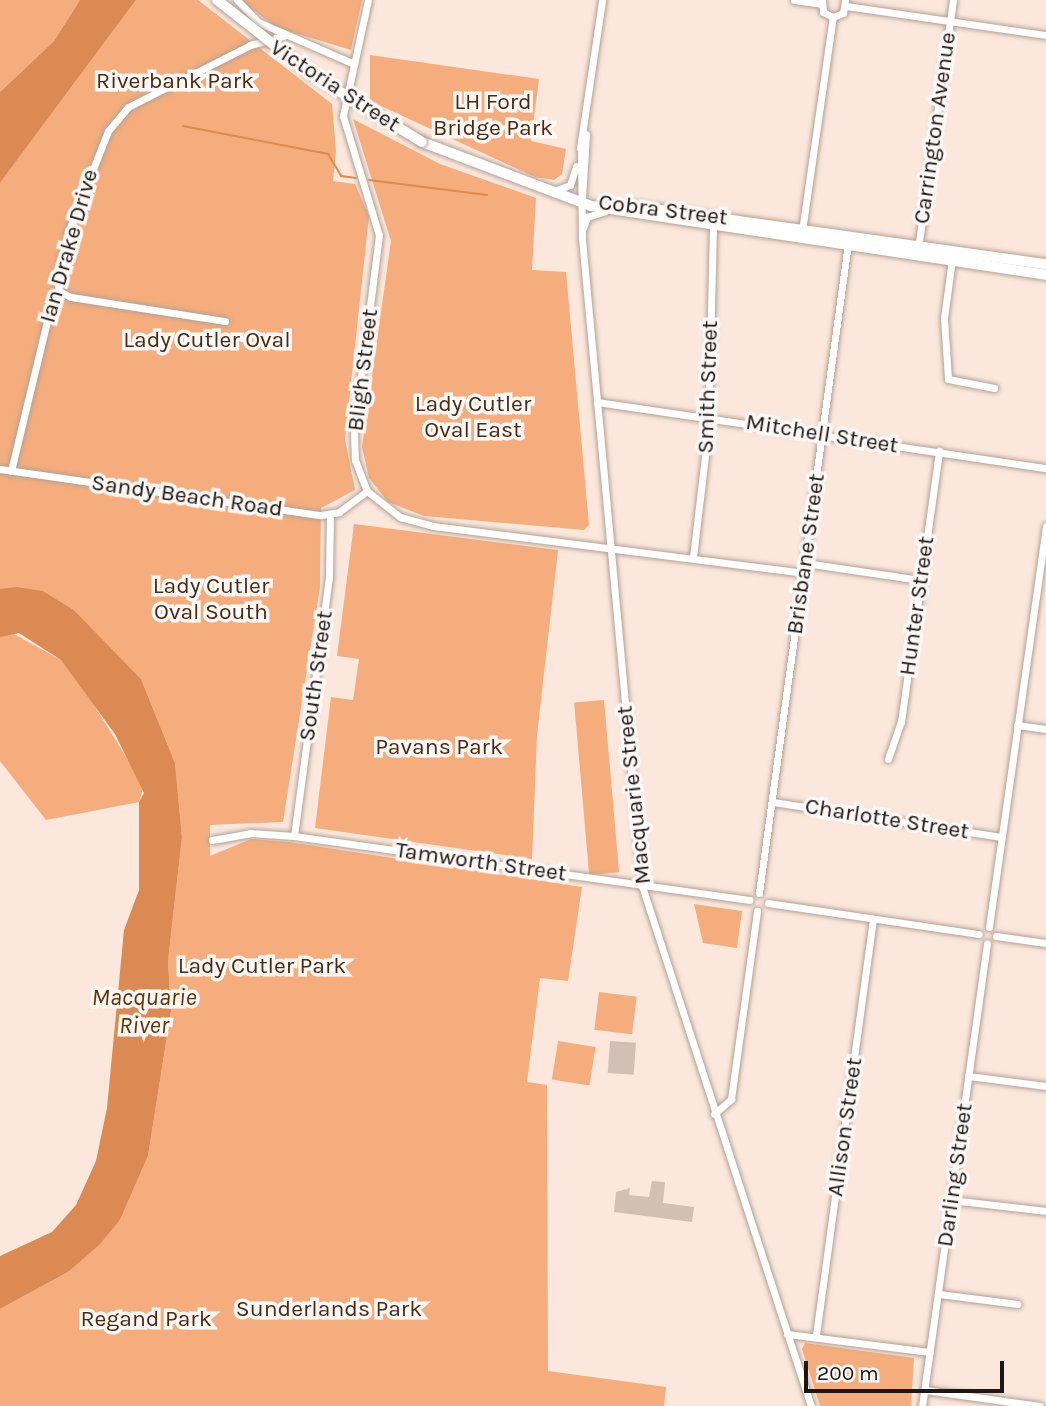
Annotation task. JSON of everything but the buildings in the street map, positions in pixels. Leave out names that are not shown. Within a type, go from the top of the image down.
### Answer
[{"type":"highway","name":"Victoria Street","points":[[217,0],[287,57],[387,122],[447,154],[541,190],[580,201]]},
{"type":"highway","name":"Cobra Street","points":[[580,201],[618,210],[713,221]]},
{"type":"highway","name":"Cobra Street","points":[[580,201],[801,233],[848,245],[952,256],[1046,275]]},
{"type":"highway","name":"Cobra Street","points":[[801,233],[824,231],[918,251]]},
{"type":"highway","name":"Cobra Street","points":[[952,256],[1046,264]]},
{"type":"street","points":[[237,0],[243,11],[284,36],[354,64]]},
{"type":"street","name":"Bligh Street","points":[[367,491],[355,460],[354,434],[379,235],[343,126],[368,0]]},
{"type":"street","name":"Macquarie Street","points":[[580,201],[585,130],[602,0]]},
{"type":"street","points":[[794,0],[821,2],[833,18]]},
{"type":"street","name":"Carrington Avenue","points":[[918,251],[953,0]]},
{"type":"street","points":[[801,233],[833,18],[846,3],[950,22],[1046,35]]},
{"type":"street","name":"Ian Drake Drive","points":[[11,471],[53,296],[59,291],[60,264],[83,187],[118,117],[250,45],[284,36]]},
{"type":"street","name":"Macquarie Street","points":[[541,190],[570,185],[585,130]]},
{"type":"street","name":"Macquarie Street","points":[[581,145],[582,239],[642,886],[811,1406]]},
{"type":"street","points":[[582,239],[587,217],[618,210]]},
{"type":"street","name":"Smith Street","points":[[693,557],[709,416],[713,221]]},
{"type":"street","points":[[824,231],[844,237],[848,245]]},
{"type":"street","name":"Brisbane Street","points":[[760,893],[848,245]]},
{"type":"street","points":[[952,256],[944,318],[948,380],[994,388]]},
{"type":"street","points":[[59,291],[71,298],[225,321]]},
{"type":"street","name":"Mitchell Street","points":[[597,402],[709,416],[1046,468]]},
{"type":"street","name":"Hunter Street","points":[[888,759],[901,722],[939,451]]},
{"type":"street","name":"Sandy Beach Road","points":[[0,469],[330,515]]},
{"type":"street","points":[[330,515],[367,491],[386,510],[416,522],[610,545],[803,573]]},
{"type":"street","name":"South Street","points":[[294,836],[329,578],[330,515]]},
{"type":"street","points":[[1046,528],[989,927],[996,936],[1046,943]]},
{"type":"street","points":[[805,563],[920,580]]},
{"type":"street","points":[[1017,725],[1046,729]]},
{"type":"street","name":"Charlotte Street","points":[[773,802],[1001,837]]},
{"type":"street","name":"Tamworth Street","points":[[212,840],[250,833],[294,836],[750,900]]},
{"type":"street","points":[[714,1114],[731,1099],[757,911],[750,900],[760,893],[768,903],[873,919],[979,934],[989,927]]},
{"type":"street","points":[[757,911],[768,903]]},
{"type":"street","name":"Allison Street","points":[[816,1335],[873,919]]},
{"type":"street","points":[[979,934],[987,944],[996,936]]},
{"type":"street","name":"Darling Street","points":[[922,1406],[987,944]]},
{"type":"street","points":[[968,1076],[1046,1086]]},
{"type":"street","points":[[951,1200],[1046,1211]]},
{"type":"street","points":[[939,1294],[1017,1304]]},
{"type":"street","points":[[787,1334],[816,1335],[930,1352]]},
{"type":"street","points":[[925,1390],[1040,1406]]},
{"type":"green space","points":[[0,0],[80,0],[54,41],[0,92]]},
{"type":"green space","points":[[136,0],[198,0],[332,104],[336,151],[333,181],[355,184],[369,216],[345,439],[355,490],[321,508],[320,587],[283,822],[210,825],[210,856],[251,839],[289,842],[582,887],[568,981],[540,978],[527,1082],[547,1085],[548,1371],[666,1387],[664,1406],[0,1406],[0,1309],[68,1272],[120,1220],[148,1156],[171,1011],[168,961],[182,837],[175,763],[141,679],[74,610],[43,591],[0,589],[0,183]]},
{"type":"green space","points":[[241,0],[362,0],[351,50],[275,27]]},
{"type":"green space","name":"LH Ford Bridge Park","points":[[370,55],[539,79],[531,141],[566,149],[562,174],[554,180],[535,177],[370,101]]},
{"type":"green space","name":"Lady Cutler Oval East","points":[[353,119],[440,164],[536,198],[532,270],[566,272],[589,525],[584,530],[424,516],[388,502],[369,478],[362,447],[391,241]]},
{"type":"green space","name":"Pavans Park","points":[[354,524],[558,550],[537,735],[532,859],[315,828],[331,697],[353,700],[359,659],[337,656]]},
{"type":"green space","points":[[10,632],[61,660],[81,684],[144,786],[139,802],[46,820],[0,761],[0,637]]},
{"type":"green space","points":[[604,700],[619,872],[589,875],[574,703]]},
{"type":"green space","points":[[694,904],[742,911],[737,948],[703,943]]},
{"type":"green space","points":[[599,992],[637,997],[632,1034],[594,1030]]},
{"type":"green space","points":[[558,1041],[596,1047],[589,1085],[552,1080]]},
{"type":"green space","points":[[805,1343],[914,1358],[911,1406],[820,1406],[802,1349]]},
{"type":"water","points":[[80,0],[136,0],[0,183],[0,92],[54,41]]},
{"type":"water","name":"Macquarie River","points":[[16,587],[43,591],[74,610],[141,679],[175,763],[182,837],[168,961],[171,1011],[148,1156],[120,1220],[99,1245],[68,1272],[0,1309],[0,1256],[52,1232],[76,1205],[96,1161],[107,1108],[124,930],[139,890],[139,802],[144,793],[115,734],[61,660],[19,633],[0,637],[0,589]]},
{"type":"waterway","points":[[183,126],[328,154],[341,176],[356,178]]},
{"type":"waterway","points":[[369,180],[487,195]]},
{"type":"park label","name":"Riverbank Park","points":[[175,81]]},
{"type":"park label","name":"Lady Cutler Oval","points":[[207,340]]},
{"type":"park label","name":"Lady Cutler Oval South","points":[[211,599]]},
{"type":"park label","name":"Lady Cutler Park","points":[[262,966]]},
{"type":"park label","name":"Sunderlands Park","points":[[329,1309]]},
{"type":"park label","name":"Regand Park","points":[[146,1319]]}]
